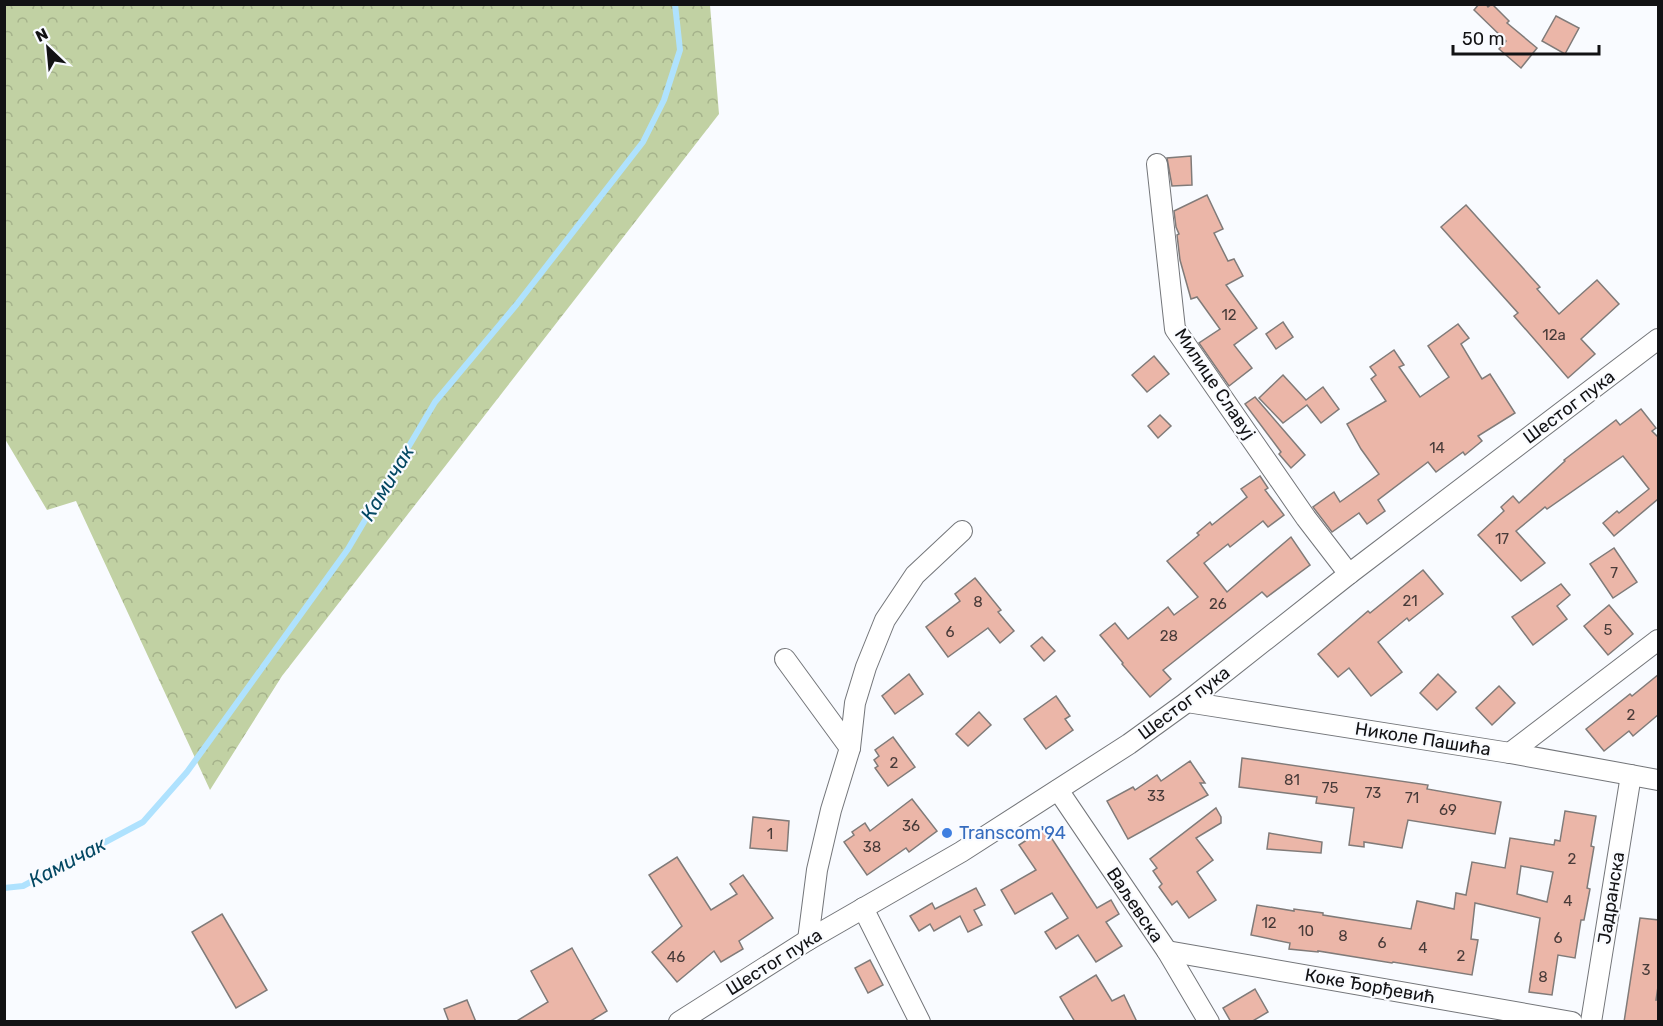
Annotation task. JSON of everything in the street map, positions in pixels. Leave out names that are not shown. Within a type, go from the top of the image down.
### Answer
[{"type":"street","name":"Милице Славуј","points":[[1157,164],[1175,329],[1306,518],[1349,574]]},
{"type":"street","name":"Шестог пука","points":[[679,1022],[808,940],[961,852],[1129,744],[1187,702],[1349,574],[1659,339]]},
{"type":"street","points":[[808,940],[817,870],[831,810],[850,748],[855,703],[866,667],[885,620],[915,575],[962,531]]},
{"type":"street","points":[[1510,753],[1659,640]]},
{"type":"street","points":[[785,659],[850,748]]},
{"type":"street","name":"Николе Пашића","points":[[1187,702],[1510,753],[1659,780]]},
{"type":"street","name":"Јадранска","points":[[1591,1022],[1631,775]]},
{"type":"street","name":"Ваљевска","points":[[1058,790],[1167,951],[1209,1022]]},
{"type":"street","points":[[863,908],[920,1022]]},
{"type":"street","name":"Коке Ђорђевић","points":[[1167,951],[1572,1022]]},
{"type":"green space","points":[[5,4],[710,5],[719,114],[282,676],[210,790],[76,501],[47,510],[5,439]]},
{"type":"building","points":[[1479,4],[1486,4],[1488,7],[1492,4],[1509,21],[1507,23],[1537,48],[1521,68],[1499,49],[1506,41],[1474,10]]},
{"type":"building","points":[[1556,16],[1579,28],[1565,54],[1542,41]]},
{"type":"building","points":[[1191,156],[1192,185],[1172,186],[1167,158]]},
{"type":"building","points":[[1207,195],[1223,229],[1214,233],[1228,261],[1234,259],[1243,276],[1226,285],[1257,328],[1234,345],[1252,368],[1229,386],[1199,343],[1220,329],[1197,297],[1191,299],[1180,260],[1177,235],[1179,234],[1174,211]]},
{"type":"building","points":[[1466,205],[1540,287],[1537,289],[1559,314],[1597,280],[1619,304],[1581,339],[1595,354],[1568,378],[1514,316],[1518,313],[1441,227]]},
{"type":"building","points":[[1283,322],[1293,337],[1276,349],[1266,334]]},
{"type":"building","points":[[1458,324],[1469,338],[1461,344],[1482,379],[1490,374],[1515,413],[1478,436],[1482,441],[1465,455],[1463,452],[1436,472],[1428,462],[1378,500],[1385,511],[1367,524],[1359,513],[1332,532],[1313,507],[1334,492],[1340,502],[1379,474],[1347,424],[1386,401],[1371,379],[1376,375],[1370,367],[1394,350],[1404,365],[1399,367],[1420,397],[1449,377],[1428,346]]},
{"type":"building","points":[[1154,356],[1169,374],[1147,392],[1132,375]]},
{"type":"building","points":[[1283,375],[1306,400],[1323,387],[1339,409],[1321,423],[1307,405],[1283,423],[1259,398]]},
{"type":"building","points":[[1255,397],[1305,455],[1291,468],[1245,404]]},
{"type":"building","points":[[1641,409],[1656,428],[1652,431],[1659,438],[1659,501],[1657,500],[1614,536],[1603,523],[1649,489],[1623,456],[1547,509],[1545,507],[1516,531],[1545,563],[1521,581],[1478,535],[1504,511],[1501,507],[1513,496],[1519,503],[1564,460],[1616,420],[1620,425]]},
{"type":"building","points":[[1160,415],[1171,426],[1158,438],[1148,426]]},
{"type":"building","points":[[1260,476],[1268,488],[1265,490],[1284,515],[1268,527],[1263,521],[1230,547],[1228,544],[1204,563],[1227,592],[1291,537],[1310,565],[1267,597],[1262,592],[1163,670],[1171,679],[1150,697],[1100,635],[1115,623],[1128,639],[1168,607],[1174,615],[1198,597],[1167,561],[1199,535],[1197,533],[1210,522],[1212,525],[1247,497],[1241,489]]},
{"type":"building","points":[[1614,548],[1637,582],[1613,598],[1590,564]]},
{"type":"building","points":[[1423,570],[1443,594],[1409,621],[1407,618],[1378,642],[1402,672],[1371,696],[1349,668],[1338,677],[1318,654],[1368,611],[1370,613]]},
{"type":"building","points":[[975,578],[1001,610],[998,612],[1014,631],[1000,643],[988,628],[948,657],[926,627],[960,601],[955,594]]},
{"type":"building","points":[[1561,584],[1570,595],[1557,606],[1567,619],[1533,645],[1512,617]]},
{"type":"building","points":[[1609,605],[1633,634],[1608,655],[1584,626]]},
{"type":"building","points":[[1042,637],[1055,651],[1044,661],[1031,646]]},
{"type":"building","points":[[909,674],[923,694],[895,714],[882,696]]},
{"type":"building","points":[[1438,674],[1456,692],[1437,710],[1420,693]]},
{"type":"building","points":[[1659,674],[1659,714],[1633,736],[1629,731],[1604,751],[1586,729]]},
{"type":"building","points":[[1499,686],[1515,703],[1492,725],[1476,708]]},
{"type":"building","points":[[1056,696],[1070,716],[1065,719],[1073,730],[1046,749],[1024,719]]},
{"type":"building","points":[[979,712],[991,725],[968,746],[956,734]]},
{"type":"building","points":[[893,737],[915,767],[888,786],[875,768],[878,766],[874,760],[879,756],[875,750]]},
{"type":"building","points":[[1242,758],[1428,785],[1427,789],[1501,802],[1495,834],[1408,820],[1402,848],[1364,842],[1364,847],[1349,845],[1354,808],[1316,803],[1317,797],[1239,787]]},
{"type":"building","points":[[1190,761],[1205,783],[1200,783],[1208,795],[1128,839],[1107,801],[1133,787],[1135,790],[1157,775],[1161,781]]},
{"type":"building","points":[[912,799],[937,831],[909,852],[906,848],[867,875],[844,842],[854,835],[852,832],[865,823],[870,831]]},
{"type":"building","points":[[1216,808],[1221,817],[1221,823],[1196,838],[1213,860],[1197,872],[1216,900],[1189,918],[1177,901],[1172,905],[1159,887],[1162,884],[1153,871],[1157,868],[1150,859]]},
{"type":"building","points":[[1565,811],[1596,816],[1591,846],[1594,847],[1587,888],[1590,889],[1584,920],[1581,920],[1575,958],[1558,955],[1552,995],[1529,992],[1540,918],[1475,903],[1471,939],[1478,940],[1472,975],[1318,951],[1289,949],[1290,943],[1251,935],[1257,905],[1323,913],[1323,915],[1411,929],[1417,901],[1454,909],[1456,893],[1466,895],[1472,862],[1505,868],[1510,838],[1554,845],[1555,840],[1560,841]],"holes":[[[1521,866],[1553,872],[1547,902],[1517,894]]]},
{"type":"building","points":[[753,817],[789,821],[787,851],[750,848]]},
{"type":"building","points":[[1045,828],[1097,908],[1111,900],[1119,914],[1106,922],[1122,946],[1096,962],[1078,935],[1056,949],[1045,932],[1068,918],[1052,893],[1015,914],[1001,890],[1036,870],[1019,845]]},
{"type":"building","points":[[1269,833],[1322,842],[1321,853],[1267,849]]},
{"type":"building","points":[[677,857],[711,910],[737,894],[730,884],[743,875],[773,918],[739,941],[743,949],[721,962],[714,951],[677,982],[652,952],[682,926],[649,875]]},
{"type":"building","points":[[976,888],[985,905],[974,910],[982,925],[968,932],[960,916],[934,931],[930,924],[919,931],[910,916],[932,903],[935,909]]},
{"type":"building","points":[[222,914],[267,990],[236,1008],[192,932]]},
{"type":"building","points":[[1640,918],[1659,920],[1659,980],[1656,1000],[1659,1000],[1659,1022],[1624,1022]]},
{"type":"building","points":[[572,948],[607,1011],[589,1022],[515,1022],[548,1002],[531,971]]},
{"type":"building","points":[[870,960],[883,985],[868,993],[855,968]]},
{"type":"building","points":[[1096,975],[1112,1001],[1124,995],[1137,1022],[1075,1022],[1060,997]]},
{"type":"building","points":[[1255,989],[1268,1012],[1251,1022],[1231,1022],[1223,1008]]},
{"type":"building","points":[[467,1000],[476,1022],[449,1022],[444,1009]]},
{"type":"waterway","name":"Камичак","points":[[4,888],[23,886],[143,822],[187,772],[348,549],[435,402],[517,304],[643,142],[664,100],[680,50],[675,4]]},
{"type":"place","name":"Transcom'94","points":[[947,833]]}]
